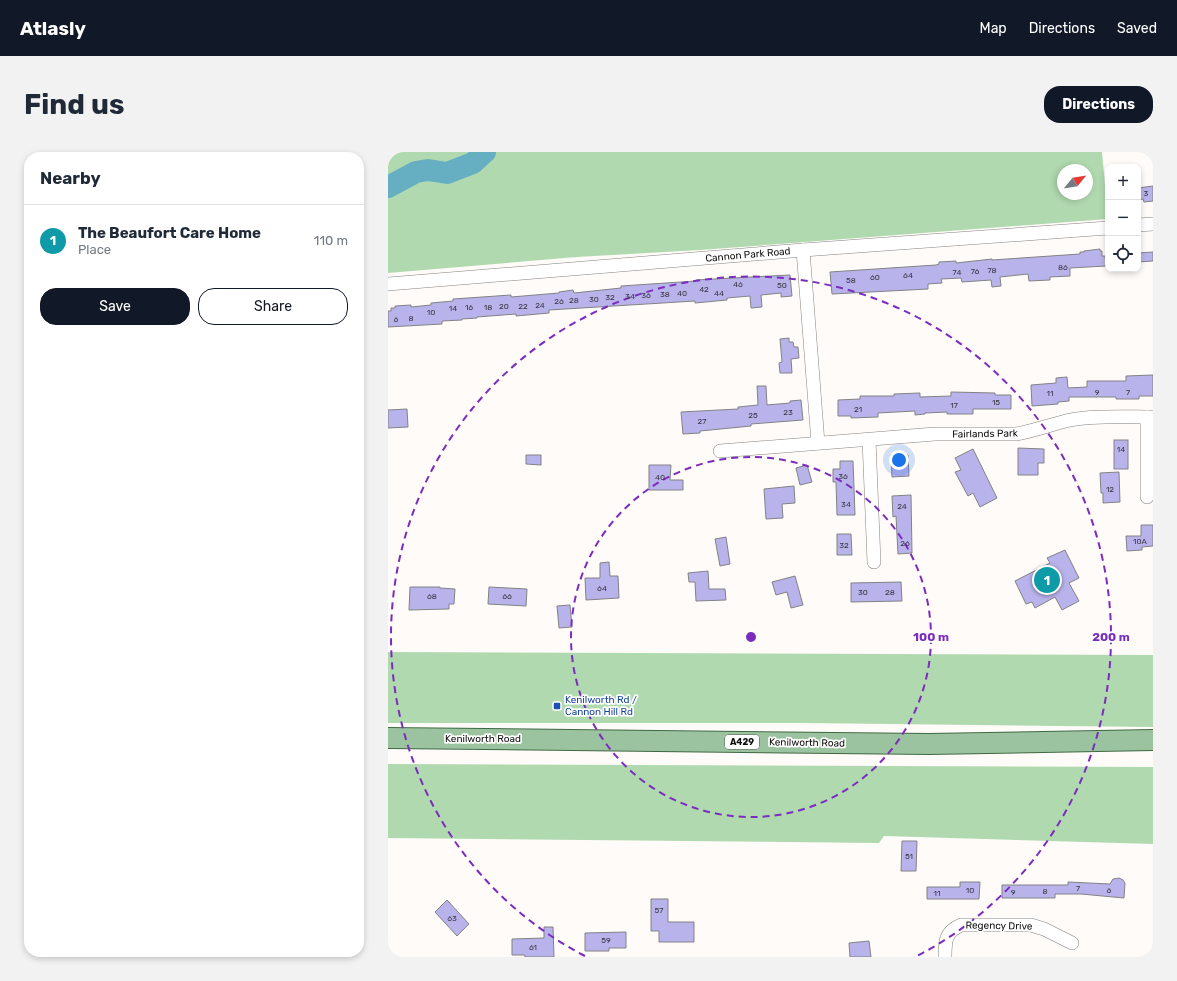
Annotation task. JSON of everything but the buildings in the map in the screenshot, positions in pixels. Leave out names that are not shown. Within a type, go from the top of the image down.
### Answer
[{"type":"main road","name":"Kenilworth Road","points":[[388,738],[913,744],[1153,740]]},
{"type":"street","points":[[1141,225],[1153,224]]},
{"type":"street","name":"Cannon Park Road","points":[[388,284],[803,250],[1105,228]]},
{"type":"street","points":[[803,250],[818,443]]},
{"type":"street","name":"Fairlands Park","points":[[720,451],[934,434],[1016,434],[1029,432],[1070,420],[1084,418],[1150,417],[1146,497]]},
{"type":"street","points":[[869,440],[874,562]]},
{"type":"street","name":"Regency Drive","points":[[945,957],[945,946],[948,934],[961,925],[1031,925],[1044,929],[1072,944]]},
{"type":"green space","points":[[388,152],[1102,152],[1105,186],[1105,219],[700,250],[577,257],[388,273]]},
{"type":"green space","points":[[388,652],[1153,655],[1153,727],[804,723],[388,723]]},
{"type":"green space","points":[[388,764],[1153,767],[1153,844],[884,836],[879,843],[388,838]]},
{"type":"waterway","points":[[388,187],[416,172],[428,170],[447,173],[473,163],[485,152]]},
{"type":"place","name":"The Beaufort Care Home","points":[[1047,580]]},
{"type":"place","name":"Kenilworth Rd / Cannon Hill Rd","points":[[557,706]]}]
